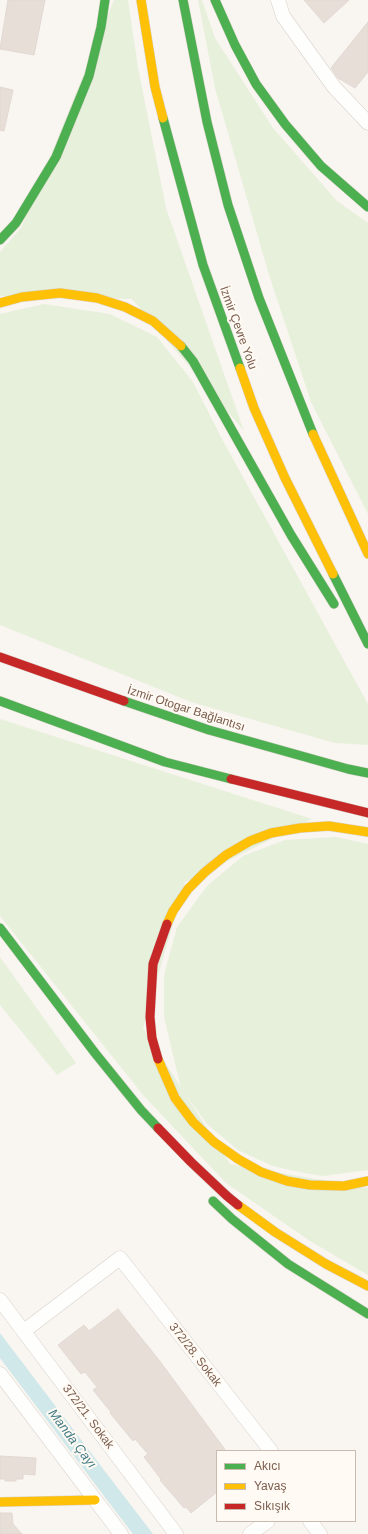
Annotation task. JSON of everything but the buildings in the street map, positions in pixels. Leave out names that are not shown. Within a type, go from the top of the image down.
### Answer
[{"type":"main road","points":[[0,240],[16,223],[56,157],[89,76],[101,27],[105,0]]},
{"type":"main road","name":"İzmir Çevre Yolu","points":[[141,0],[155,87],[170,148],[203,265],[254,408],[285,478],[368,644]]},
{"type":"main road","points":[[183,0],[207,122],[228,205],[258,298],[316,442],[368,554]]},
{"type":"main road","points":[[215,0],[256,84],[285,124],[321,166],[368,207]]},
{"type":"main road","points":[[0,303],[22,297],[60,293],[97,298],[125,307],[153,321],[176,342],[193,361],[288,528],[340,614]]},
{"type":"main road","points":[[356,641],[364,654]]},
{"type":"main road","points":[[20,654],[58,679]]},
{"type":"main road","name":"İzmir Otogar Bağlantısı","points":[[0,657],[58,679],[208,730],[348,769],[368,773]]},
{"type":"main road","points":[[0,700],[165,762],[368,813]]},
{"type":"main road","points":[[368,832],[329,826],[300,828],[271,833],[250,841],[226,855],[205,872],[188,889],[174,910],[164,930],[153,964],[150,1017],[152,1038],[161,1068],[176,1098],[193,1122],[214,1142],[238,1159],[261,1172],[286,1181],[310,1185],[344,1186],[368,1181]]},
{"type":"main road","points":[[0,928],[95,1053],[141,1110],[191,1162],[227,1196],[275,1232],[326,1264],[368,1286]]},
{"type":"main road","points":[[141,1110],[162,1144],[172,1156]]},
{"type":"main road","points":[[206,1194],[232,1219],[288,1264],[368,1314]]},
{"type":"main road","points":[[0,1502],[95,1500]]},
{"type":"street","points":[[278,0],[283,16],[334,87],[368,123]]},
{"type":"street","name":"372/28. Sokak","points":[[24,1331],[120,1258],[270,1450]]},
{"type":"street","name":"372/21. Sokak","points":[[0,1300],[176,1534]]},
{"type":"street","points":[[0,1374],[120,1534]]},
{"type":"street","points":[[250,1534],[267,1522]]},
{"type":"street","points":[[311,1522],[320,1534]]},
{"type":"green space","points":[[114,0],[128,0],[138,68],[166,208],[244,431],[132,299],[0,296],[0,252],[21,228]]},
{"type":"green space","points":[[198,0],[202,0],[215,38],[273,128],[337,201],[368,223],[368,514],[311,402],[269,275],[215,88]]},
{"type":"green space","points":[[44,304],[110,314],[157,337],[193,382],[222,439],[368,704],[368,745],[335,743],[191,702],[0,625],[0,314]]},
{"type":"green space","points":[[0,719],[312,819],[185,882],[143,1028],[230,1164],[368,1188],[368,1275],[310,1241],[226,1183],[144,1096],[0,916]]},
{"type":"green space","points":[[336,837],[368,844],[368,1170],[323,1176],[273,1166],[238,1150],[207,1124],[181,1088],[164,1017],[164,975],[177,927],[207,886],[243,856],[285,840]]},
{"type":"green space","points":[[0,957],[76,1063],[57,1075],[0,1005]]},
{"type":"water","name":"Manda Çayı","points":[[0,1333],[153,1534],[133,1534],[107,1500],[0,1358]]},
{"type":"traffic: fast","points":[[0,240],[16,223],[56,157],[89,76],[101,27],[105,0]]},
{"type":"traffic: fast","points":[[183,0],[207,122],[228,205],[259,298],[313,434]]},
{"type":"traffic: fast","points":[[215,0],[235,45],[256,84],[285,124],[321,166],[368,207]]},
{"type":"traffic: fast","points":[[163,118],[203,265],[240,368]]},
{"type":"traffic: fast","points":[[181,346],[193,361],[291,535],[334,604]]},
{"type":"traffic: fast","points":[[333,574],[368,644]]},
{"type":"traffic: fast","points":[[0,701],[165,762],[231,779]]},
{"type":"traffic: fast","points":[[124,701],[209,730],[348,769],[368,773]]},
{"type":"traffic: fast","points":[[0,928],[95,1053],[141,1110],[158,1128]]},
{"type":"traffic: fast","points":[[213,1201],[232,1219],[288,1264],[368,1314]]},
{"type":"traffic: slow","points":[[141,0],[155,87],[163,118]]},
{"type":"traffic: slow","points":[[0,303],[22,297],[60,293],[97,298],[125,307],[153,321],[181,346]]},
{"type":"traffic: slow","points":[[240,368],[254,408],[285,478],[333,574]]},
{"type":"traffic: slow","points":[[313,434],[368,554]]},
{"type":"traffic: slow","points":[[167,924],[173,911],[188,889],[205,872],[226,855],[250,841],[271,833],[300,828],[329,826],[368,832]]},
{"type":"traffic: slow","points":[[158,1059],[175,1098],[193,1122],[214,1142],[238,1159],[261,1172],[287,1181],[310,1185],[344,1186],[368,1181]]},
{"type":"traffic: slow","points":[[238,1205],[275,1232],[326,1264],[368,1286]]},
{"type":"traffic: slow","points":[[0,1502],[95,1500]]},
{"type":"traffic: jam","points":[[0,657],[124,701]]},
{"type":"traffic: jam","points":[[231,779],[368,813]]},
{"type":"traffic: jam","points":[[158,1059],[152,1038],[150,1017],[153,964],[167,924]]},
{"type":"traffic: jam","points":[[158,1128],[191,1162],[238,1205]]}]
